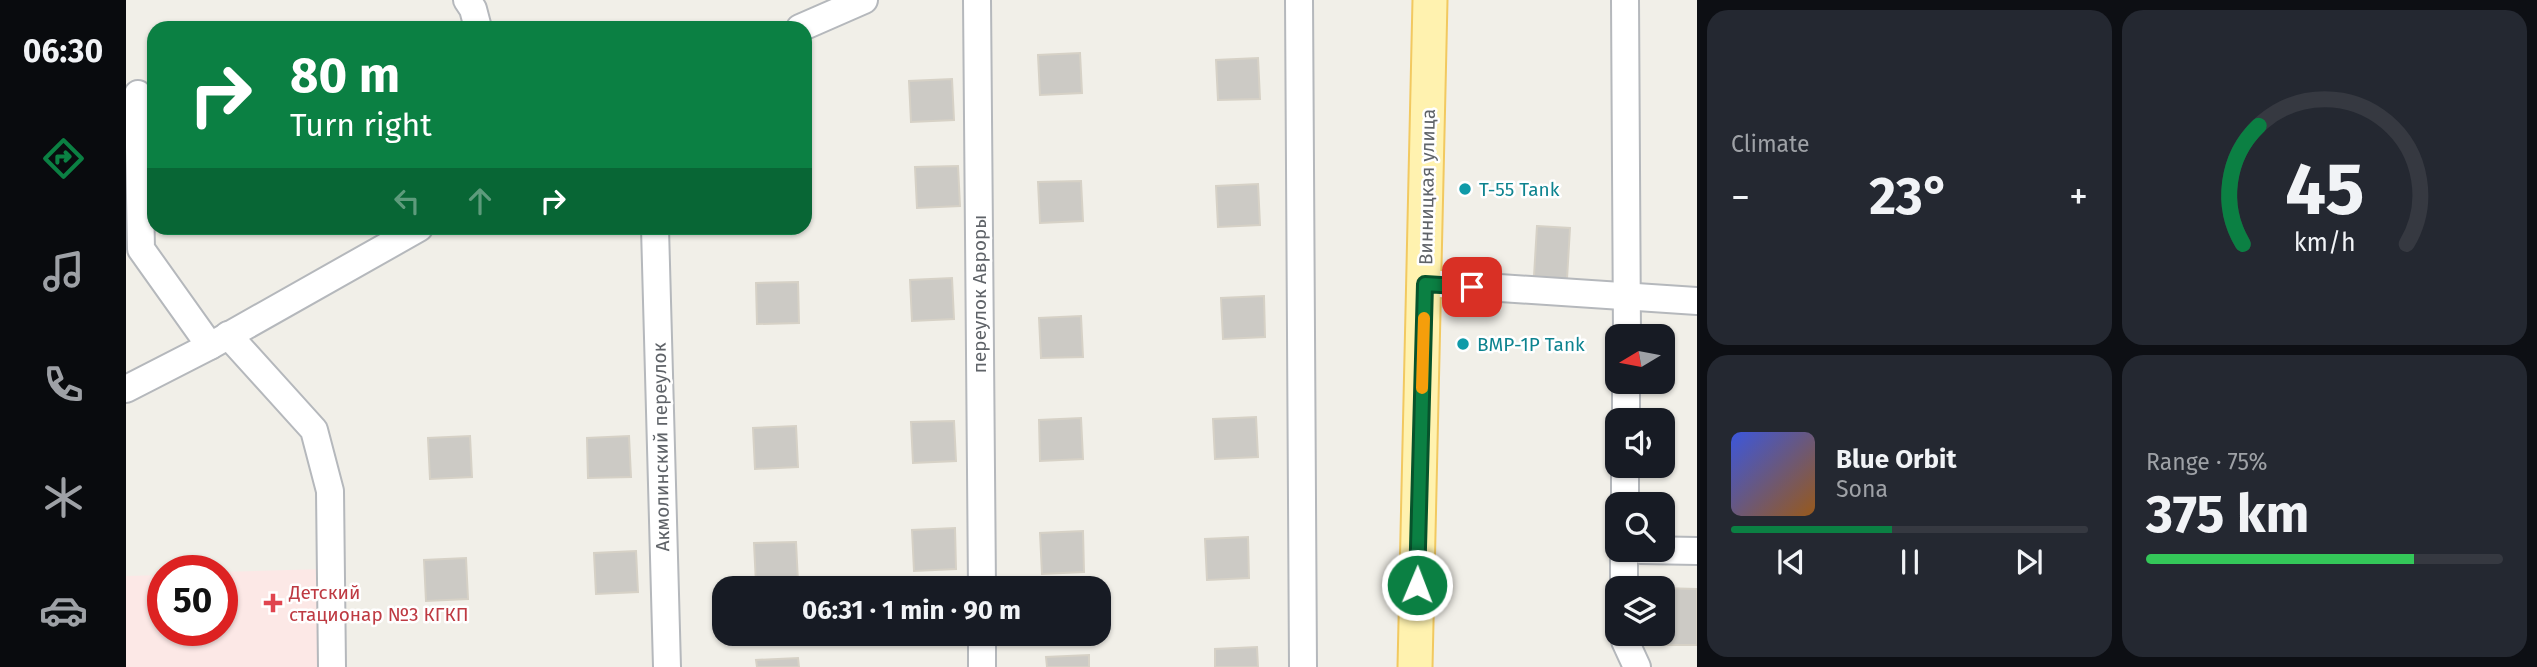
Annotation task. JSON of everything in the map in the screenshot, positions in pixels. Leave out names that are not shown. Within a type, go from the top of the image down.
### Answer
[{"type":"main road","name":"Винницкая улица","points":[[1415,667],[1430,0]]},
{"type":"street","points":[[467,0],[476,21]]},
{"type":"street","points":[[812,23],[864,0]]},
{"type":"street","name":"переулок Авроры","points":[[977,0],[982,576]]},
{"type":"street","points":[[1299,0],[1303,667]]},
{"type":"street","points":[[1625,0],[1627,324]]},
{"type":"street","points":[[138,94],[131,245],[219,341],[314,430],[330,491],[332,667]]},
{"type":"street","points":[[126,389],[219,341],[407,235]]},
{"type":"street","name":"Акмолинский переулок","points":[[655,235],[667,667]]},
{"type":"street","points":[[1425,284],[1697,301]]},
{"type":"street","points":[[1675,551],[1697,551]]},
{"type":"street","points":[[982,646],[982,667]]},
{"type":"street","points":[[1627,646],[1637,667]]},
{"type":"shaded area","name":"Детский стационар №3 КГКП","points":[[323,569],[324,667],[126,667],[126,576],[147,575],[147,646],[238,646],[238,572]]},
{"type":"building","points":[[1080,53],[1082,93],[1040,95],[1038,55]]},
{"type":"building","points":[[1258,58],[1260,99],[1218,100],[1216,60]]},
{"type":"building","points":[[952,79],[954,120],[911,122],[909,81]]},
{"type":"building","points":[[958,166],[960,206],[917,208],[915,167]]},
{"type":"building","points":[[1081,181],[1083,221],[1040,223],[1038,182]]},
{"type":"building","points":[[1258,184],[1260,225],[1218,227],[1216,186]]},
{"type":"building","points":[[1537,226],[1570,228],[1567,279],[1534,276]]},
{"type":"building","points":[[952,278],[954,319],[912,321],[910,280]]},
{"type":"building","points":[[798,282],[799,323],[757,324],[756,283]]},
{"type":"building","points":[[1264,296],[1265,337],[1223,339],[1221,298]]},
{"type":"building","points":[[1081,316],[1083,357],[1041,358],[1039,318]]},
{"type":"building","points":[[1256,417],[1258,457],[1215,459],[1213,419]]},
{"type":"building","points":[[1081,418],[1083,459],[1040,461],[1039,420]]},
{"type":"building","points":[[954,421],[956,461],[913,463],[911,422]]},
{"type":"building","points":[[796,426],[798,467],[755,469],[753,428]]},
{"type":"building","points":[[470,436],[472,477],[430,479],[428,438]]},
{"type":"building","points":[[629,436],[631,477],[588,478],[587,438]]},
{"type":"building","points":[[955,528],[956,569],[914,571],[912,530]]},
{"type":"building","points":[[1083,531],[1084,572],[1042,574],[1040,533]]},
{"type":"building","points":[[1248,537],[1249,578],[1207,580],[1205,539]]},
{"type":"building","points":[[796,542],[798,576],[756,576],[754,543]]},
{"type":"building","points":[[636,551],[638,592],[596,594],[594,553]]},
{"type":"building","points":[[466,558],[468,599],[426,601],[424,560]]},
{"type":"building","points":[[1675,588],[1697,589],[1697,645],[1675,645]]},
{"type":"building","points":[[1257,647],[1258,667],[1215,667],[1215,649]]},
{"type":"building","points":[[1089,655],[1089,667],[1047,667],[1046,657]]},
{"type":"building","points":[[798,658],[799,667],[757,667],[756,660]]},
{"type":"slow traffic","points":[[1422,388],[1424,318]]},
{"type":"place","name":"T-55 Tank","points":[[1465,189]]},
{"type":"place","name":"BMP-1P Tank","points":[[1463,344]]},
{"type":"place","name":"Детский стационар №3 КГКП","points":[[273,603]]},
{"type":"route","points":[[1417,585],[1425,284],[1472,287]]}]
